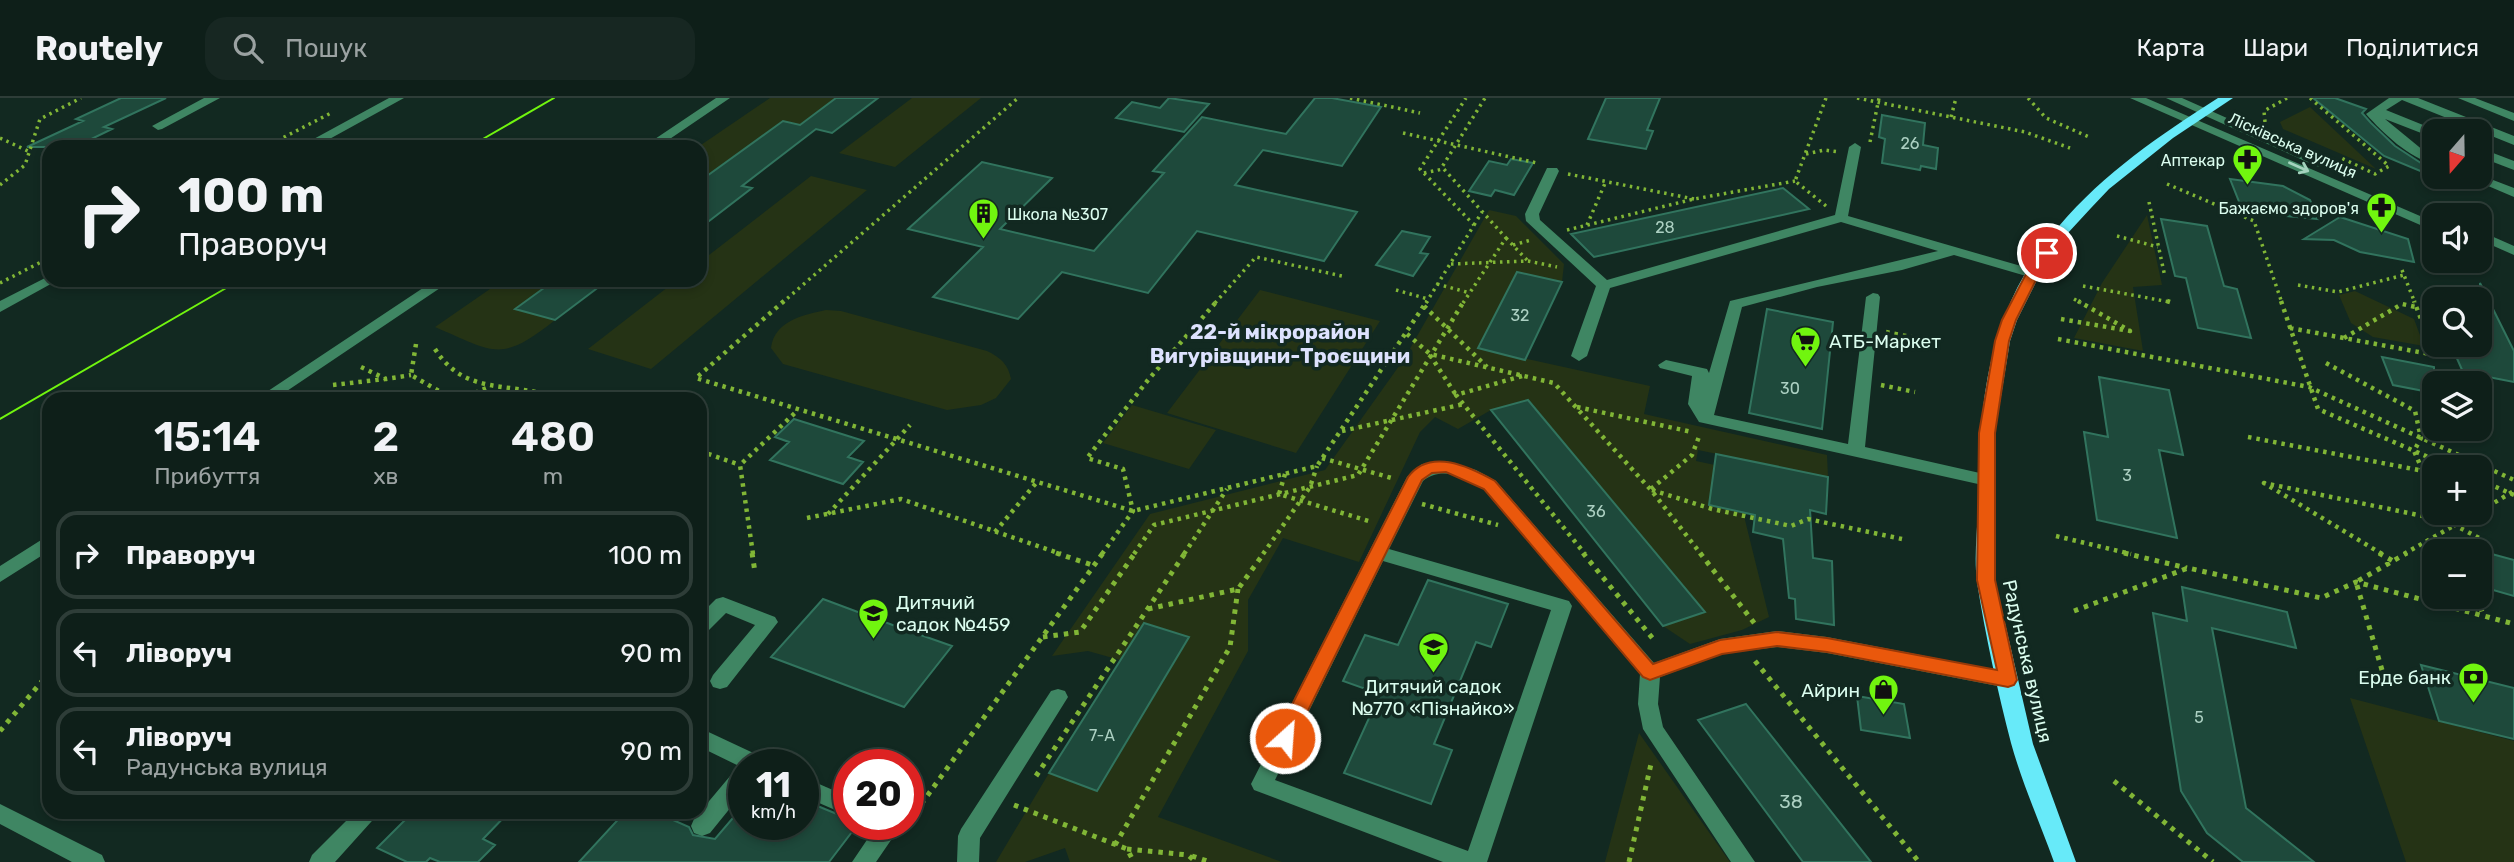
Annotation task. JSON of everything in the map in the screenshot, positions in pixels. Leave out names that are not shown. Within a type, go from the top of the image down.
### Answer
[{"type":"main road","name":"Радунська вулиця","points":[[2065,862],[2022,744],[1986,580],[1987,433],[2002,341],[2009,320],[2033,274],[2062,231],[2104,186],[2191,120],[2227,98]]},
{"type":"street","points":[[158,126],[214,98]]},
{"type":"street","points":[[317,140],[398,98]]},
{"type":"street","points":[[660,140],[724,98]]},
{"type":"street","name":"Лісківська вулиця","points":[[2136,98],[2422,222]]},
{"type":"street","name":"Лісківська вулиця","points":[[2172,98],[2422,209]]},
{"type":"street","points":[[2397,98],[2372,114],[2422,155]]},
{"type":"street","points":[[2407,98],[2514,141]]},
{"type":"street","points":[[2464,98],[2514,117]]},
{"type":"street","points":[[2378,111],[2422,129]]},
{"type":"street","points":[[1841,218],[1859,150]]},
{"type":"street","points":[[2492,157],[2514,166]]},
{"type":"street","points":[[1552,171],[1532,214],[1533,221],[1604,285]]},
{"type":"street","points":[[2492,185],[2514,194]]},
{"type":"street","points":[[1604,285],[1841,218],[2033,274]]},
{"type":"street","points":[[2492,241],[2514,251]]},
{"type":"street","points":[[1702,426],[1735,304],[1816,283],[1902,266],[1953,251]]},
{"type":"street","points":[[2492,251],[2514,261]]},
{"type":"street","points":[[0,307],[42,285]]},
{"type":"street","points":[[1579,356],[1604,285]]},
{"type":"street","points":[[275,392],[433,287]]},
{"type":"street","points":[[1856,451],[1873,297]]},
{"type":"street","points":[[1666,365],[1701,373],[1695,406],[1702,426]]},
{"type":"street","points":[[1702,426],[1856,451],[1987,480]]},
{"type":"street","points":[[1470,862],[1262,784],[1389,527],[1416,477],[1428,468],[1446,467],[1470,474],[1490,485],[1650,672],[1649,720],[1745,862]]},
{"type":"street","points":[[0,575],[42,547]]},
{"type":"street","points":[[1377,552],[1562,606],[1476,862]]},
{"type":"street","points":[[707,620],[723,604],[768,622],[720,681]]},
{"type":"street","points":[[1650,672],[1720,647],[1777,639],[1827,645],[2008,680]]},
{"type":"street","points":[[968,862],[970,836],[1058,697]]},
{"type":"street","points":[[707,741],[728,753]]},
{"type":"street","points":[[702,826],[728,795]]},
{"type":"street","points":[[0,813],[94,862]]},
{"type":"street","points":[[320,862],[362,819]]},
{"type":"street","points":[[863,862],[879,840]]},
{"type":"path","points":[[0,185],[25,165],[40,119],[81,98]]},
{"type":"path","points":[[1018,98],[696,378],[1132,511],[1317,466]]},
{"type":"path","points":[[1349,98],[1420,113]]},
{"type":"path","points":[[1466,98],[1420,169],[1474,225]]},
{"type":"path","points":[[1485,98],[1442,167],[1528,261]]},
{"type":"path","points":[[1795,181],[1826,98]]},
{"type":"path","points":[[1857,98],[1879,100],[2025,132],[2070,148]]},
{"type":"path","points":[[1951,117],[1956,98]]},
{"type":"path","points":[[2028,98],[2046,118],[2089,137]]},
{"type":"path","points":[[2310,98],[2389,166]]},
{"type":"path","points":[[1805,154],[1824,150],[1859,150],[1879,100]]},
{"type":"path","points":[[278,140],[336,110]]},
{"type":"path","points":[[0,138],[30,152]]},
{"type":"path","points":[[1424,173],[1444,169]]},
{"type":"path","points":[[1586,225],[1606,181]]},
{"type":"path","points":[[1513,245],[1694,199],[1795,181],[1841,218]]},
{"type":"path","points":[[2168,184],[2254,221],[2318,409],[2423,455]]},
{"type":"path","points":[[2148,202],[2165,277]]},
{"type":"path","points":[[1115,845],[1230,647],[1238,589],[1310,486],[1322,458],[1407,334],[1482,212]]},
{"type":"path","points":[[2117,236],[2158,247]]},
{"type":"path","points":[[1043,637],[1080,632],[1154,526],[1358,475],[1430,354],[1506,238]]},
{"type":"path","points":[[924,800],[1132,511],[1123,469],[1087,458],[1148,380],[1256,257],[1342,276]]},
{"type":"path","points":[[1450,264],[1528,261],[1591,274]]},
{"type":"path","points":[[0,283],[42,262]]},
{"type":"path","points":[[2290,328],[2435,355],[2403,272],[2338,292],[2298,285]]},
{"type":"path","points":[[1437,285],[1470,293]]},
{"type":"path","points":[[2083,286],[2170,302]]},
{"type":"path","points":[[1396,290],[1428,299]]},
{"type":"path","points":[[2061,319],[2130,331],[2074,299]]},
{"type":"path","points":[[2344,338],[2402,304],[2417,307]]},
{"type":"path","points":[[1424,306],[1488,368]]},
{"type":"path","points":[[1870,329],[1926,340]]},
{"type":"path","points":[[1407,334],[1430,354],[1464,404],[1674,664]]},
{"type":"path","points":[[2058,339],[2309,387],[2514,480]]},
{"type":"path","points":[[411,375],[416,344]]},
{"type":"path","points":[[435,349],[443,365],[464,379],[489,387],[533,389],[541,392]]},
{"type":"path","points":[[1430,354],[1554,383],[1651,490],[1766,640]]},
{"type":"path","points":[[2326,363],[2415,411],[2421,438],[2414,451]]},
{"type":"path","points":[[361,367],[386,379]]},
{"type":"path","points":[[334,385],[411,375],[441,392]]},
{"type":"path","points":[[1457,395],[1523,376]]},
{"type":"path","points":[[1864,381],[1915,392]]},
{"type":"path","points":[[476,392],[489,387]]},
{"type":"path","points":[[1340,431],[1464,404]]},
{"type":"path","points":[[740,466],[798,410]]},
{"type":"path","points":[[828,514],[910,425]]},
{"type":"path","points":[[1651,490],[1692,455],[1702,426]]},
{"type":"path","points":[[2248,437],[2422,470]]},
{"type":"path","points":[[2414,451],[2422,470]]},
{"type":"path","points":[[707,454],[740,466]]},
{"type":"path","points":[[1322,458],[1361,469],[1408,492],[1532,534]]},
{"type":"path","points":[[740,466],[755,572]]},
{"type":"path","points":[[1279,494],[1285,474]]},
{"type":"path","points":[[995,532],[1036,483]]},
{"type":"path","points":[[2393,561],[2264,483],[2422,515]]},
{"type":"path","points":[[2492,485],[2513,493]]},
{"type":"path","points":[[1031,783],[1228,488]]},
{"type":"path","points":[[1651,490],[1712,509],[1791,526],[1808,519],[1902,539]]},
{"type":"path","points":[[2492,504],[2513,493]]},
{"type":"path","points":[[1279,494],[1389,527]]},
{"type":"path","points":[[807,518],[901,499],[1095,566]]},
{"type":"path","points":[[2056,537],[2321,598],[2356,582],[2454,525]]},
{"type":"path","points":[[2458,525],[2481,539]]},
{"type":"path","points":[[2074,611],[2188,568]]},
{"type":"path","points":[[2356,582],[2514,624]]},
{"type":"path","points":[[2356,582],[2382,670]]},
{"type":"path","points":[[1147,610],[1238,589]]},
{"type":"path","points":[[2481,609],[2483,616]]},
{"type":"path","points":[[1742,644],[1919,862]]},
{"type":"path","points":[[0,732],[42,681]]},
{"type":"path","points":[[1629,862],[1658,736]]},
{"type":"path","points":[[2114,781],[2213,862]]},
{"type":"path","points":[[1016,806],[1024,794]]},
{"type":"path","points":[[994,796],[1127,849],[1188,855],[1210,862]]},
{"type":"path","points":[[1127,849],[1134,862]]},
{"type":"path","points":[[1188,855],[1196,862]]},
{"type":"green space","points":[[770,98],[836,98],[800,125],[783,121],[707,175],[707,141]]},
{"type":"green space","points":[[912,98],[981,98],[895,167],[839,153]]},
{"type":"green space","points":[[2310,107],[2376,169],[2283,129],[2280,122]]},
{"type":"green space","points":[[811,176],[867,190],[651,369],[588,349],[668,287],[707,287],[707,257]]},
{"type":"green space","points":[[1489,210],[1516,216],[1564,264],[1562,282],[1517,272],[1478,348],[1650,386],[1644,414],[1827,455],[1828,477],[1698,450],[1696,461],[1715,465],[1743,512],[1769,617],[1742,630],[1690,644],[1663,626],[1704,612],[1529,400],[1491,410],[1458,429],[1435,417],[1420,432],[1359,562],[1283,538],[1248,600],[1248,651],[1158,817],[1282,862],[1070,862],[1065,848],[1025,862],[996,862],[1049,773],[1098,791],[1189,638],[1144,623],[1120,660],[1088,651],[1052,656],[1150,514],[1325,470],[1404,359]]},
{"type":"green space","points":[[2147,215],[2162,285],[2133,287],[2143,351],[2074,338],[2102,283]]},
{"type":"green space","points":[[493,287],[545,287],[516,308],[555,320],[521,343],[496,349],[471,343],[435,327]]},
{"type":"green space","points":[[1260,290],[1380,321],[1296,453],[1167,413]]},
{"type":"green space","points":[[2355,291],[2414,319],[2422,346],[2373,337],[2351,323],[2339,295]]},
{"type":"green space","points":[[826,310],[841,311],[987,351],[1003,362],[1011,379],[996,398],[981,405],[947,410],[783,364],[771,348],[778,331],[791,321]]},
{"type":"green space","points":[[1132,405],[1216,430],[1189,469],[1103,443]]},
{"type":"green space","points":[[2350,698],[2514,741],[2514,862],[2406,862]]},
{"type":"green space","points":[[1639,733],[1730,862],[1605,862]]},
{"type":"building","points":[[121,98],[166,98],[104,127],[112,129],[89,140],[42,140],[83,121],[76,119]]},
{"type":"building","points":[[836,98],[878,98],[832,133],[816,129],[742,186],[752,188],[707,223],[707,176],[783,121],[800,125]]},
{"type":"building","points":[[1169,98],[1209,104],[1184,132],[1116,118],[1132,102],[1160,108]]},
{"type":"building","points":[[1315,98],[1332,98],[1381,107],[1342,166],[1263,150],[1235,185],[1357,212],[1324,261],[1197,231],[1148,293],[1062,272],[1018,319],[933,297],[983,247],[908,229],[982,162],[1052,178],[1000,229],[1094,251],[1164,173],[1153,171],[1202,117],[1286,134]]},
{"type":"building","points":[[1606,98],[1660,98],[1647,130],[1653,131],[1646,149],[1588,139]]},
{"type":"building","points":[[2313,98],[2335,98],[2366,109],[2362,113],[2395,146],[2422,164],[2422,172],[2384,156]]},
{"type":"building","points":[[1882,115],[1925,123],[1923,145],[1938,148],[1936,169],[1921,166],[1920,170],[1882,163],[1885,139],[1879,137]]},
{"type":"building","points":[[42,140],[42,147],[27,147]]},
{"type":"building","points":[[1511,159],[1533,163],[1514,195],[1495,190],[1491,196],[1469,191],[1489,161],[1507,165]]},
{"type":"building","points":[[2230,179],[2283,186],[2310,200],[2318,219],[2276,215],[2271,208],[2240,204]]},
{"type":"building","points":[[1783,188],[1809,209],[1594,257],[1571,234]]},
{"type":"building","points":[[2340,217],[2408,239],[2414,262],[2360,252],[2334,240],[2304,239]]},
{"type":"building","points":[[2161,219],[2207,226],[2224,286],[2237,289],[2251,338],[2198,328],[2186,278],[2175,276]]},
{"type":"building","points":[[1402,231],[1430,237],[1420,253],[1428,254],[1413,276],[1376,265]]},
{"type":"building","points":[[1517,272],[1562,282],[1525,360],[1478,348]]},
{"type":"building","points":[[545,287],[599,287],[555,320],[515,309]]},
{"type":"building","points":[[2492,307],[2514,351],[2514,382],[2492,378],[2492,371],[2463,371],[2456,357],[2492,357]]},
{"type":"building","points":[[1767,309],[1833,322],[1822,429],[1749,413]]},
{"type":"building","points":[[2382,357],[2434,367],[2434,371],[2422,371],[2422,391],[2393,385]]},
{"type":"building","points":[[2099,377],[2169,390],[2183,455],[2159,450],[2177,538],[2097,520],[2084,432],[2108,437]]},
{"type":"building","points":[[1528,400],[1705,612],[1663,626],[1491,410]]},
{"type":"building","points":[[794,419],[864,441],[848,457],[863,462],[843,484],[770,460],[789,442],[775,437]]},
{"type":"building","points":[[1716,454],[1828,477],[1826,514],[1810,510],[1813,558],[1832,561],[1834,625],[1796,619],[1795,599],[1789,598],[1783,539],[1753,532],[1755,515],[1709,505]]},
{"type":"building","points":[[2492,554],[2514,560],[2514,596],[2492,590]]},
{"type":"building","points":[[1428,580],[1508,604],[1491,647],[1476,642],[1434,744],[1452,750],[1431,804],[1344,773],[1380,694],[1343,681],[1365,635],[1398,645]]},
{"type":"building","points":[[2182,587],[2287,612],[2296,648],[2212,628],[2246,808],[2314,862],[2243,862],[2207,833],[2181,791],[2153,613],[2187,621]]},
{"type":"building","name":"Дитячий садок №459","points":[[823,599],[952,646],[904,707],[771,657]]},
{"type":"building","points":[[1144,623],[1189,637],[1097,791],[1049,773]]},
{"type":"building","name":"Ерде банк","points":[[2421,665],[2514,688],[2514,739],[2439,721]]},
{"type":"building","name":"Айрин","points":[[1857,696],[1904,704],[1910,738],[1861,730]]},
{"type":"building","points":[[1746,704],[1871,862],[1803,862],[1698,720]]},
{"type":"building","points":[[819,807],[833,812],[833,840],[846,840],[829,862],[579,862],[619,819],[671,819],[689,827],[693,835],[715,839],[728,824],[728,840],[819,840]]},
{"type":"building","points":[[406,819],[502,819],[483,839],[495,845],[478,862],[440,862],[430,858],[426,862],[407,862],[377,848]]},
{"type":"tram line","points":[[481,140],[554,98]]},
{"type":"tram line","points":[[47,392],[228,287]]},
{"type":"tram line","points":[[0,419],[42,395]]},
{"type":"place","name":"Аптекар","points":[[2248,187]]},
{"type":"place","name":"Бажаємо здоров'я","points":[[2382,235]]},
{"type":"place","name":"Школа №307","points":[[984,241]]},
{"type":"place","name":"АТБ-Маркет","points":[[1806,368]]},
{"type":"place","name":"Дитячий садок №459","points":[[873,640]]},
{"type":"place","name":"Дитячий садок №770 «Пізнайко»","points":[[1433,674]]},
{"type":"place","name":"Ерде банк","points":[[2474,704]]},
{"type":"place","name":"Айрин","points":[[1883,717]]},
{"type":"district","name":"22-й мікрорайон Вигурівщини-Троєщини","points":[[1280,344]]},
{"type":"route","points":[[1285,738],[1383,539],[1416,477],[1428,468],[1446,467],[1470,474],[1490,485],[1650,672],[1720,647],[1777,639],[1827,645],[2008,680],[1986,580],[1987,433],[2002,341],[2009,320],[2047,253]]}]
